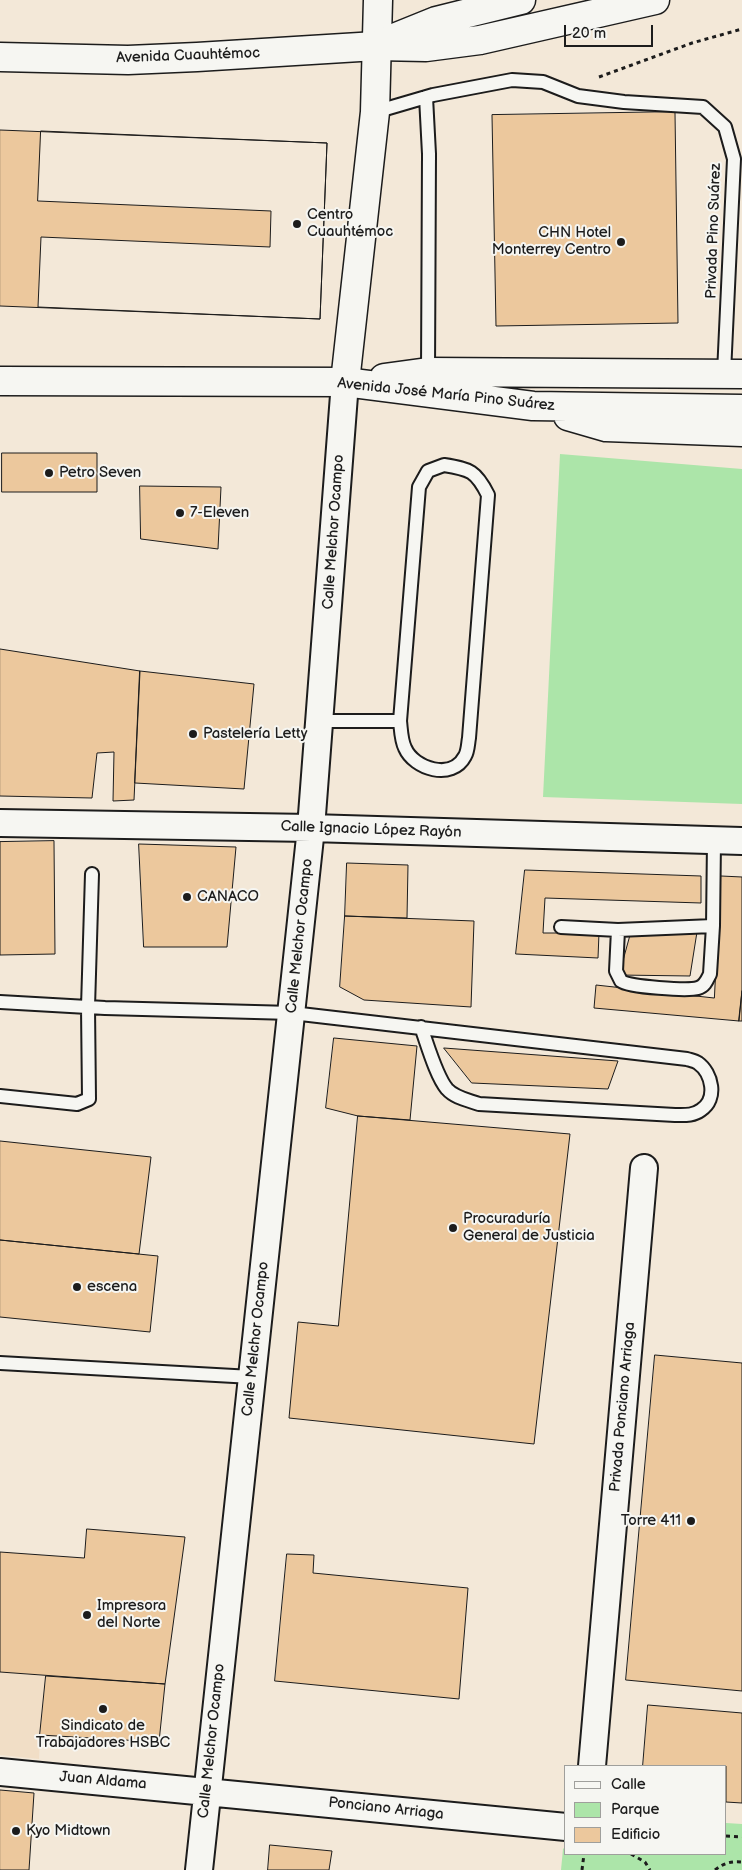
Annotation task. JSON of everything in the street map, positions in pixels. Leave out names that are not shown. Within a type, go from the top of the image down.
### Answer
[{"type":"main road","name":"Calle Melchor Ocampo","points":[[345,382],[375,112],[378,0]]},
{"type":"main road","points":[[436,21],[484,0]]},
{"type":"main road","name":"Avenida Cuauhtémoc","points":[[376,46],[436,21],[521,0]]},
{"type":"main road","name":"Avenida Cuauhtémoc","points":[[0,56],[128,60],[376,46],[426,47],[480,40],[654,0]]},
{"type":"main road","points":[[345,382],[428,372],[733,373]]},
{"type":"main road","name":"Avenida José María Pino Suárez","points":[[0,381],[345,382],[533,406],[742,410]]},
{"type":"main road","points":[[533,406],[606,427],[742,432]]},
{"type":"street","name":"Calle Melchor Ocampo","points":[[199,1870],[206,1790],[311,828],[345,382]]},
{"type":"street","name":"Calle Ignacio López Rayón","points":[[0,823],[311,828],[742,841]]},
{"type":"street","name":"Privada Ponciano Arriaga","points":[[592,1765],[644,1168]]},
{"type":"street","name":"Juan Aldama","points":[[0,1772],[206,1790]]},
{"type":"street","name":"Ponciano Arriaga","points":[[206,1790],[564,1827]]},
{"type":"lane","name":"Privada Pino Suárez","points":[[375,112],[426,97],[512,80],[544,82],[578,96],[624,102],[703,107],[725,127],[734,159],[733,373]]},
{"type":"lane","points":[[426,97],[428,154],[428,372]]},
{"type":"lane","points":[[444,465],[466,468],[480,479],[488,495],[470,738],[465,757],[454,768],[437,770],[418,764],[405,748],[400,721],[419,487],[428,471],[444,465]]},
{"type":"lane","points":[[320,721],[400,721]]},
{"type":"lane","points":[[618,930],[616,971],[621,982],[631,985],[689,990],[702,986],[710,974],[713,926],[714,841]]},
{"type":"lane","points":[[0,1096],[77,1104],[89,1099],[88,1007],[92,874]]},
{"type":"lane","points":[[561,927],[618,930],[713,926]]},
{"type":"lane","points":[[0,1002],[88,1007],[292,1013],[420,1027],[687,1058],[698,1063],[706,1072],[712,1087],[710,1102],[702,1110],[691,1115],[479,1104],[459,1098],[447,1089],[437,1070],[420,1027]]},
{"type":"lane","points":[[0,1363],[252,1377]]},
{"type":"path","points":[[578,96],[601,76],[700,40],[742,29]]},
{"type":"path","points":[[727,1836],[742,1837]]},
{"type":"path","points":[[582,1870],[584,1855]]},
{"type":"path","points":[[633,1855],[645,1862],[650,1870]]},
{"type":"path","points":[[715,1870],[721,1865],[731,1862],[742,1862]]},
{"type":"shaded area","points":[[0,1672],[46,1676],[39,1759],[0,1755]]},
{"type":"green space","points":[[560,454],[742,469],[742,804],[543,797]]},
{"type":"green space","points":[[727,1823],[742,1824],[742,1870],[561,1870],[563,1849],[564,1855],[727,1855]]},
{"type":"building","points":[[675,112],[678,323],[496,326],[492,115]]},
{"type":"building","name":"Centro Cuauhtémoc","points":[[0,130],[327,143],[320,319],[0,306]]},
{"type":"building","name":"Centro Cuauhtémoc","points":[[41,131],[327,143],[320,319],[38,307],[41,237],[270,247],[271,211],[38,201]]},
{"type":"building","name":"Petro Seven","points":[[2,453],[97,453],[97,492],[2,492]]},
{"type":"building","name":"7-Eleven","points":[[140,486],[221,487],[218,549],[141,539]]},
{"type":"building","points":[[0,649],[140,671],[134,800],[113,801],[114,752],[97,753],[92,798],[0,796]]},
{"type":"building","name":"Pastelería Letty","points":[[140,671],[254,684],[244,789],[135,783]]},
{"type":"building","points":[[54,841],[55,954],[0,955],[0,842]]},
{"type":"building","name":"CANACO","points":[[139,844],[236,847],[227,947],[144,947]]},
{"type":"building","points":[[347,863],[408,865],[407,918],[345,916]]},
{"type":"building","points":[[525,870],[701,876],[701,903],[545,898],[543,933],[599,933],[598,958],[516,954]]},
{"type":"building","points":[[721,876],[742,877],[742,991],[739,1021],[594,1008],[596,985],[714,998]]},
{"type":"building","points":[[345,916],[474,921],[471,1007],[364,1000],[340,987]]},
{"type":"building","points":[[697,932],[690,976],[619,975],[630,935]]},
{"type":"building","points":[[742,991],[742,1021],[739,1021]]},
{"type":"building","points":[[334,1038],[417,1046],[410,1120],[358,1116],[326,1108]]},
{"type":"building","points":[[444,1048],[618,1061],[608,1089],[472,1083]]},
{"type":"building","name":"Procuraduría General de Justicia","points":[[358,1116],[570,1134],[534,1444],[289,1418],[298,1322],[338,1326]]},
{"type":"building","points":[[0,1141],[151,1157],[139,1254],[0,1240]]},
{"type":"building","name":"escena","points":[[0,1240],[158,1256],[150,1332],[0,1317]]},
{"type":"building","name":"Torre 411","points":[[655,1355],[742,1363],[742,1691],[626,1680]]},
{"type":"building","name":"Impresora del Norte","points":[[87,1529],[185,1537],[165,1684],[0,1672],[0,1552],[84,1558]]},
{"type":"building","points":[[287,1554],[314,1555],[313,1573],[468,1588],[459,1699],[275,1681]]},
{"type":"building","name":"Sindicato de Trabajadores HSBC","points":[[46,1676],[165,1684],[159,1742],[40,1735]]},
{"type":"building","points":[[648,1705],[742,1713],[742,1803],[727,1802],[727,1765],[643,1765]]},
{"type":"building","name":"Kyo Midtown","points":[[0,1790],[34,1793],[29,1870],[0,1870]]},
{"type":"building","points":[[270,1845],[332,1851],[329,1870],[268,1870]]},
{"type":"place","name":"Centro Cuauhtémoc","points":[[297,224]]},
{"type":"place","name":"CHN Hotel Monterrey Centro","points":[[621,242]]},
{"type":"place","name":"Petro Seven","points":[[49,473]]},
{"type":"place","name":"7-Eleven","points":[[180,513]]},
{"type":"place","name":"Pastelería Letty","points":[[193,734]]},
{"type":"place","name":"CANACO","points":[[187,897]]},
{"type":"place","name":"Procuraduría General de Justicia","points":[[453,1228]]},
{"type":"place","name":"escena","points":[[77,1287]]},
{"type":"place","name":"Torre 411","points":[[691,1521]]},
{"type":"place","name":"Impresora del Norte","points":[[87,1615]]},
{"type":"place","name":"Sindicato de Trabajadores HSBC","points":[[103,1709]]},
{"type":"place","name":"Kyo Midtown","points":[[16,1831]]}]
